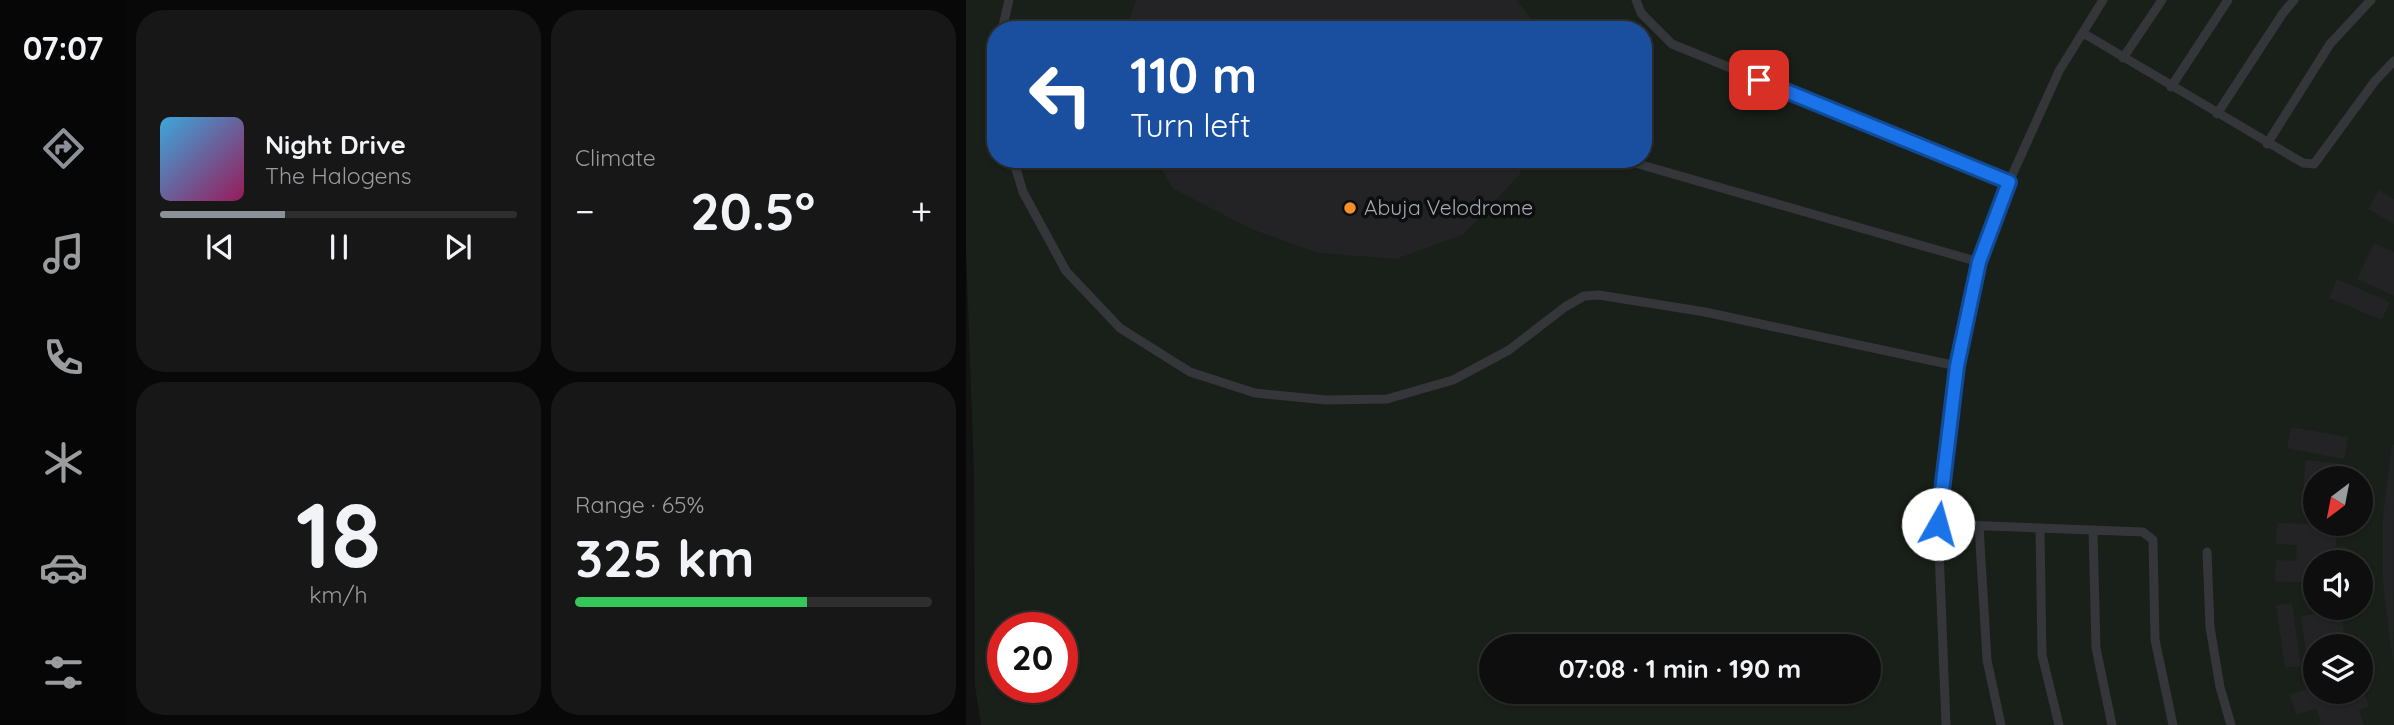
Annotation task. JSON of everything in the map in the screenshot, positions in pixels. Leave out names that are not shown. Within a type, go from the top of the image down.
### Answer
[{"type":"lane","points":[[1004,21],[1009,0]]},
{"type":"lane","points":[[1636,0],[1641,13],[1649,21]]},
{"type":"lane","points":[[1946,725],[1938,524],[1957,366],[1979,262],[2009,182],[2059,71],[2103,0]]},
{"type":"lane","points":[[2123,58],[2162,0]]},
{"type":"lane","points":[[2171,87],[2228,0]]},
{"type":"lane","points":[[2217,114],[2294,0]]},
{"type":"lane","points":[[2267,144],[2330,44],[2371,0]]},
{"type":"lane","points":[[1652,24],[1672,44],[2009,182]]},
{"type":"lane","points":[[2082,33],[2267,144],[2303,163],[2314,164],[2375,81],[2394,61]]},
{"type":"lane","points":[[1016,168],[1023,192],[1066,271],[1120,328],[1189,372],[1255,393],[1326,400],[1387,399],[1453,380],[1509,350],[1565,307],[1584,296],[1599,295],[1705,312],[1957,366]]},
{"type":"lane","points":[[1652,168],[1979,262]]},
{"type":"lane","points":[[1938,524],[2143,532],[2153,540],[2155,640],[2172,725]]},
{"type":"lane","points":[[1979,526],[1987,660],[2001,725]]},
{"type":"lane","points":[[2040,528],[2042,655],[2059,725]]},
{"type":"lane","points":[[2093,530],[2096,648],[2112,725]]},
{"type":"lane","points":[[2207,552],[2210,627],[2220,687],[2231,725]]},
{"type":"shaded area","points":[[966,0],[2394,0],[2394,725],[981,725],[975,686],[974,475],[966,249]]},
{"type":"building","points":[[1136,0],[1516,0],[1531,21],[1129,21]]},
{"type":"building","name":"Abuja Velodrome","points":[[1161,168],[1522,168],[1520,174],[1464,234],[1396,259],[1318,253],[1251,229],[1172,188]]},
{"type":"building","points":[[2379,190],[2394,199],[2394,224],[2368,209]]},
{"type":"building","points":[[2374,243],[2394,252],[2394,296],[2357,279]]},
{"type":"building","points":[[2337,279],[2390,302],[2382,320],[2329,298]]},
{"type":"building","points":[[2291,427],[2348,437],[2344,459],[2287,448]]},
{"type":"building","points":[[2392,445],[2393,664],[2383,582],[2383,517]]},
{"type":"building","points":[[2306,460],[2343,464],[2343,466],[2305,466]]},
{"type":"building","points":[[2277,523],[2303,524],[2303,536],[2336,536],[2336,547],[2347,547],[2347,550],[2303,550],[2303,582],[2275,581],[2276,560],[2296,561],[2297,545],[2276,544]]},
{"type":"building","points":[[2292,603],[2301,666],[2285,668],[2276,605]]},
{"type":"building","points":[[2301,616],[2303,620],[2342,620],[2344,634],[2303,634]]},
{"type":"building","points":[[2303,690],[2303,704],[2368,704],[2369,706],[2359,710],[2364,725],[2317,725],[2321,723],[2316,708],[2297,715],[2289,695]]},
{"type":"place","name":"Abuja Velodrome","points":[[1350,208]]},
{"type":"route","points":[[1759,80],[2009,182],[1979,262],[1957,366],[1938,524]]}]
